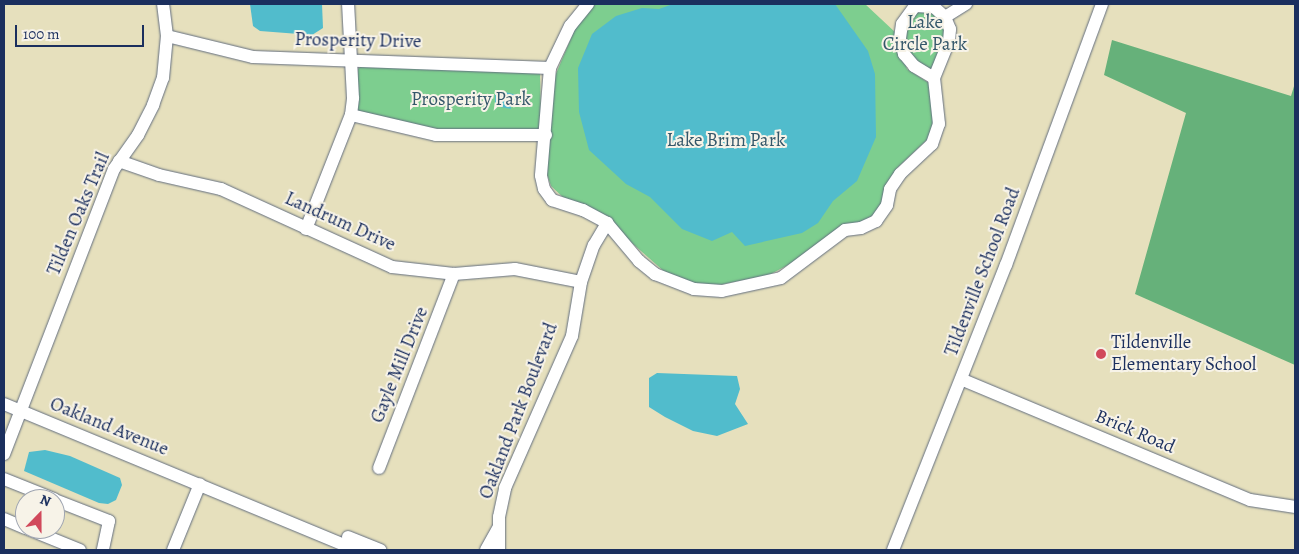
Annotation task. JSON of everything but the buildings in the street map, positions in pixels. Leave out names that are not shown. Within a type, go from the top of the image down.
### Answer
[{"type":"street","name":"Tilden Oaks Trail","points":[[4,454],[119,161],[138,135],[153,105],[163,78],[166,36],[163,4]]},
{"type":"street","points":[[306,229],[351,115],[353,98],[348,4]]},
{"type":"street","points":[[588,4],[570,26],[550,68],[546,135],[541,176],[544,190],[552,200],[584,210],[607,223],[639,261],[672,283],[694,289],[722,291],[781,278],[845,230],[861,228],[876,221],[887,205],[890,189],[900,174],[932,144],[939,112],[934,78],[949,41],[950,29],[946,17],[934,7],[925,5],[912,9],[902,24],[900,39],[904,54],[926,76],[934,78]]},
{"type":"street","points":[[946,17],[966,4]]},
{"type":"street","name":"Tildenville School Road","points":[[893,550],[963,380],[1101,6]]},
{"type":"street","name":"Prosperity Drive","points":[[166,36],[254,57],[350,59],[550,68]]},
{"type":"street","points":[[351,115],[436,134],[546,135]]},
{"type":"street","name":"Landrum Drive","points":[[119,161],[158,175],[221,189],[392,268],[454,274],[515,269],[581,282]]},
{"type":"street","name":"Oakland Park Boulevard","points":[[486,550],[498,528],[505,488],[572,336],[581,282],[594,244],[607,223]]},
{"type":"street","name":"Gayle Mill Drive","points":[[379,468],[454,274]]},
{"type":"street","name":"Brick Road","points":[[963,380],[1250,500],[1295,508]]},
{"type":"street","name":"Oakland Avenue","points":[[4,404],[357,550]]},
{"type":"street","points":[[4,479],[29,489]]},
{"type":"street","points":[[173,550],[200,484]]},
{"type":"street","name":"Oakland Avenue","points":[[200,484],[229,489],[380,550]]},
{"type":"street","points":[[65,503],[109,521],[103,550]]},
{"type":"street","name":"Oakland Park Boulevard","points":[[498,528],[501,536],[499,550]]},
{"type":"street","points":[[53,539],[80,550]]},
{"type":"green space","name":"Lake Brim Park","points":[[595,4],[865,4],[896,33],[907,69],[932,85],[936,109],[931,136],[896,169],[879,211],[864,225],[769,275],[714,286],[675,281],[624,236],[567,201],[551,186],[547,174],[555,76],[577,24]]},
{"type":"green space","name":"Lake Circle Park","points":[[931,10],[943,24],[945,38],[934,69],[920,68],[905,45],[905,29],[917,11]]},
{"type":"green space","points":[[1112,40],[1291,96],[1295,83],[1295,365],[1135,294],[1186,113],[1104,75]]},
{"type":"green space","name":"Prosperity Park","points":[[362,65],[540,70],[541,123],[538,129],[474,132],[429,128],[358,111],[358,69]]},
{"type":"water","points":[[250,4],[322,4],[323,28],[312,35],[260,31],[253,26]]},
{"type":"water","name":"Lake Brim Park","points":[[673,4],[835,4],[868,51],[875,74],[876,137],[857,181],[833,201],[818,223],[802,233],[745,246],[732,232],[712,241],[682,229],[650,197],[626,184],[589,150],[579,112],[578,68],[592,34],[616,16],[642,8],[659,9]]},
{"type":"water","points":[[501,91],[517,95],[517,106],[511,106],[511,109],[495,106],[495,94]]},
{"type":"water","points":[[657,373],[737,376],[740,389],[735,404],[748,424],[717,436],[693,431],[665,417],[649,407],[649,378]]},
{"type":"water","points":[[45,450],[70,456],[120,478],[122,485],[116,500],[108,504],[99,503],[24,471],[29,452]]},
{"type":"place","name":"Tildenville Elementary School","points":[[1101,354]]}]
